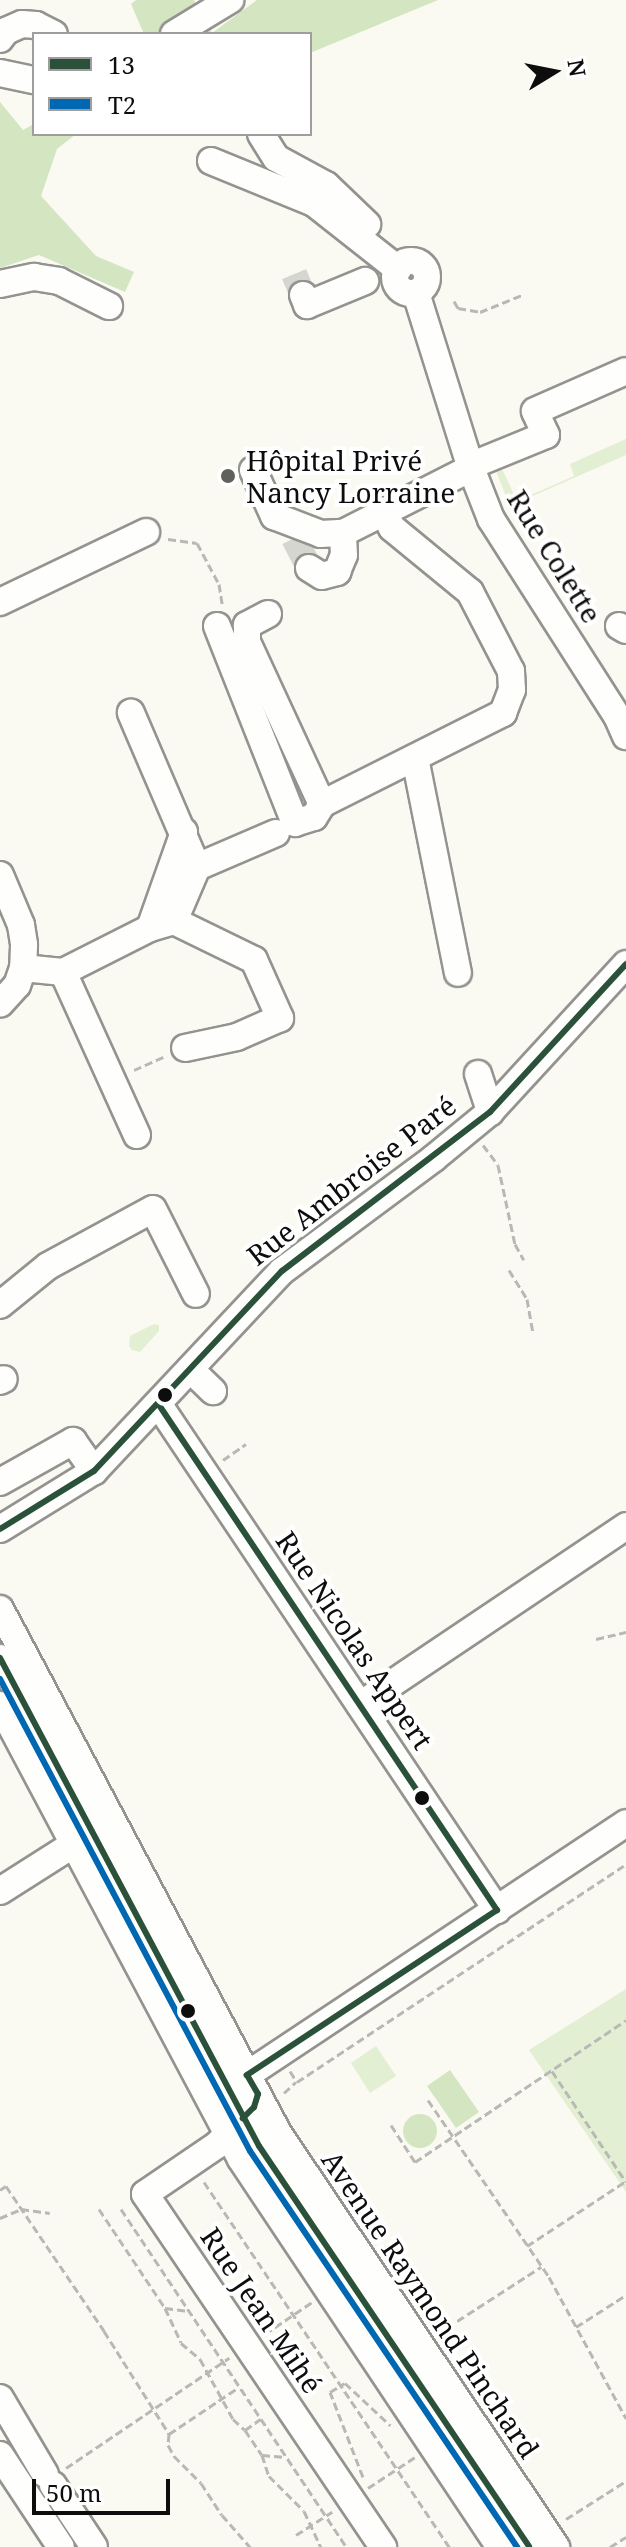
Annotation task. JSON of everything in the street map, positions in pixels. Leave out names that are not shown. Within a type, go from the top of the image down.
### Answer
[{"type":"street","points":[[177,32],[230,0]]},
{"type":"street","points":[[0,39],[6,31],[22,24],[36,25],[50,32]]},
{"type":"street","points":[[0,73],[32,80]]},
{"type":"street","points":[[262,136],[276,158],[326,185],[403,266]]},
{"type":"street","points":[[211,161],[314,203],[403,266]]},
{"type":"street","name":"Rue Colette","points":[[403,266],[398,286],[403,291],[416,293],[470,467],[491,519],[624,723]]},
{"type":"street","points":[[0,284],[34,277],[59,281],[109,306]]},
{"type":"street","points":[[303,295],[307,305],[365,281]]},
{"type":"street","points":[[253,470],[274,516],[294,532],[343,533],[470,467],[546,435],[535,411],[626,371]]},
{"type":"street","points":[[217,626],[295,823],[314,817],[322,804],[503,713],[512,690],[511,671],[470,592],[392,528],[384,513]]},
{"type":"street","points":[[0,602],[146,532]]},
{"type":"street","points":[[309,568],[322,576],[337,572],[344,555],[343,533]]},
{"type":"street","points":[[268,614],[247,625],[247,642],[322,804]]},
{"type":"street","points":[[131,713],[197,867]]},
{"type":"street","points":[[415,758],[458,973]]},
{"type":"street","points":[[162,924],[184,832]]},
{"type":"street","points":[[23,968],[63,972],[162,924],[197,867],[276,833]]},
{"type":"street","points":[[0,875],[21,925],[23,968],[17,985],[0,1004]]},
{"type":"street","points":[[162,924],[254,960],[280,1018],[237,1037],[185,1048]]},
{"type":"street","name":"Rue Ambroise Paré","points":[[0,1529],[94,1471],[282,1271],[490,1112],[626,964]]},
{"type":"street","points":[[63,972],[137,1135]]},
{"type":"street","points":[[478,1074],[490,1112]]},
{"type":"street","points":[[0,1305],[48,1266],[153,1209],[196,1294]]},
{"type":"street","points":[[190,1369],[213,1391]]},
{"type":"street","name":"Rue Nicolas Appert","points":[[159,1405],[497,1910]]},
{"type":"street","points":[[0,1482],[73,1441],[94,1471]]},
{"type":"street","points":[[360,1705],[626,1526]]},
{"type":"street","name":"Avenue Raymond Pinchard","points":[[0,1609],[231,2074],[241,2159],[500,2547]]},
{"type":"street","name":"Avenue Raymond Pinchard","points":[[0,1658],[231,2074]]},
{"type":"street","name":"Avenue Raymond Pinchard","points":[[0,1705],[74,1844],[231,2074],[278,2133],[556,2547]]},
{"type":"street","points":[[235,2126],[254,2107],[231,2074],[279,2054],[626,1823]]},
{"type":"street","points":[[0,1891],[74,1844]]},
{"type":"street","name":"Avenue Raymond Pinchard","points":[[235,2126],[529,2547]]},
{"type":"street","name":"Rue Jean Mihé","points":[[235,2126],[217,2145],[145,2194],[383,2547]]},
{"type":"street","points":[[1,2401],[94,2547]]},
{"type":"street","points":[[0,2455],[61,2547]]},
{"type":"path","points":[[454,301],[458,308],[480,312],[522,295]]},
{"type":"path","points":[[146,532],[200,547],[221,591],[223,614],[217,626]]},
{"type":"path","points":[[112,1080],[185,1048]]},
{"type":"path","points":[[498,1165],[515,1244],[524,1260]]},
{"type":"path","points":[[509,1270],[527,1299],[533,1333]]},
{"type":"path","points":[[227,1458],[246,1444]]},
{"type":"path","points":[[596,1639],[626,1632]]},
{"type":"path","points":[[283,2101],[283,2094],[297,2082],[626,1864]]},
{"type":"path","points":[[391,2125],[415,2162],[626,2020]]},
{"type":"path","points":[[279,2054],[297,2082]]},
{"type":"path","points":[[527,2246],[626,2181],[552,2071]]},
{"type":"path","points":[[428,2100],[541,2267],[626,2418]]},
{"type":"path","points":[[241,2159],[204,2183],[256,2255],[292,2317],[325,2360],[339,2386],[449,2547]]},
{"type":"path","points":[[334,2162],[359,2199],[359,2219]]},
{"type":"path","points":[[0,2190],[6,2186],[169,2434],[168,2445],[174,2456],[201,2483],[222,2515],[250,2547]]},
{"type":"path","points":[[0,2218],[21,2209],[50,2213]]},
{"type":"path","points":[[99,2209],[165,2308],[181,2343],[208,2372],[220,2399],[262,2455],[269,2476],[304,2511],[321,2547]]},
{"type":"path","points":[[121,2209],[346,2547]]},
{"type":"path","points":[[434,2336],[541,2267]]},
{"type":"path","points":[[576,2327],[626,2295]]},
{"type":"path","points":[[265,2334],[318,2297]]},
{"type":"path","points":[[165,2308],[189,2311]]},
{"type":"path","points":[[72,2464],[223,2362]]},
{"type":"path","points":[[392,2426],[345,2383],[330,2392],[365,2475],[361,2480],[368,2489],[416,2456]]},
{"type":"path","points":[[169,2434],[239,2387]]},
{"type":"path","points":[[245,2430],[261,2419]]},
{"type":"path","points":[[262,2455],[286,2457]]},
{"type":"path","points":[[563,2522],[626,2481]]},
{"type":"path","points":[[610,2547],[626,2537]]},
{"type":"green space","points":[[136,0],[194,0],[211,32],[143,32],[131,4]]},
{"type":"green space","points":[[257,0],[438,0],[312,52],[312,32],[213,32]]},
{"type":"green space","points":[[0,102],[23,130],[32,125],[32,136],[73,136],[57,149],[41,196],[96,256],[134,272],[125,292],[39,255],[0,268]]},
{"type":"green space","points":[[626,439],[626,455],[510,506],[494,466],[503,471],[517,501],[574,476],[570,464]]},
{"type":"green space","points":[[154,1324],[159,1325],[159,1331],[140,1352],[132,1350],[129,1346],[130,1336]]},
{"type":"green space","points":[[626,1989],[626,2192],[529,2050]]},
{"type":"green space","points":[[376,2046],[396,2076],[370,2093],[351,2063]]},
{"type":"green space","points":[[450,2070],[479,2112],[456,2128],[427,2086]]},
{"type":"green space","points":[[420,2114],[432,2119],[437,2131],[432,2143],[420,2148],[408,2143],[403,2131],[408,2119]]},
{"type":"tunnel","points":[[294,274],[303,295]]},
{"type":"tunnel","points":[[294,538],[309,568]]},
{"type":"transit line","name":"13","points":[[0,1529],[94,1471],[282,1271],[490,1112],[626,964]]},
{"type":"transit line","name":"13","points":[[159,1405],[497,1910],[247,2075],[258,2094],[254,2107],[243,2118]]},
{"type":"transit line","name":"13","points":[[0,1658],[259,2146],[529,2547]]},
{"type":"transit line","name":"T2","points":[[0,1679],[250,2151],[517,2547]]},
{"type":"place","name":"Hôpital Privé Nancy Lorraine","points":[[228,476]]}]
